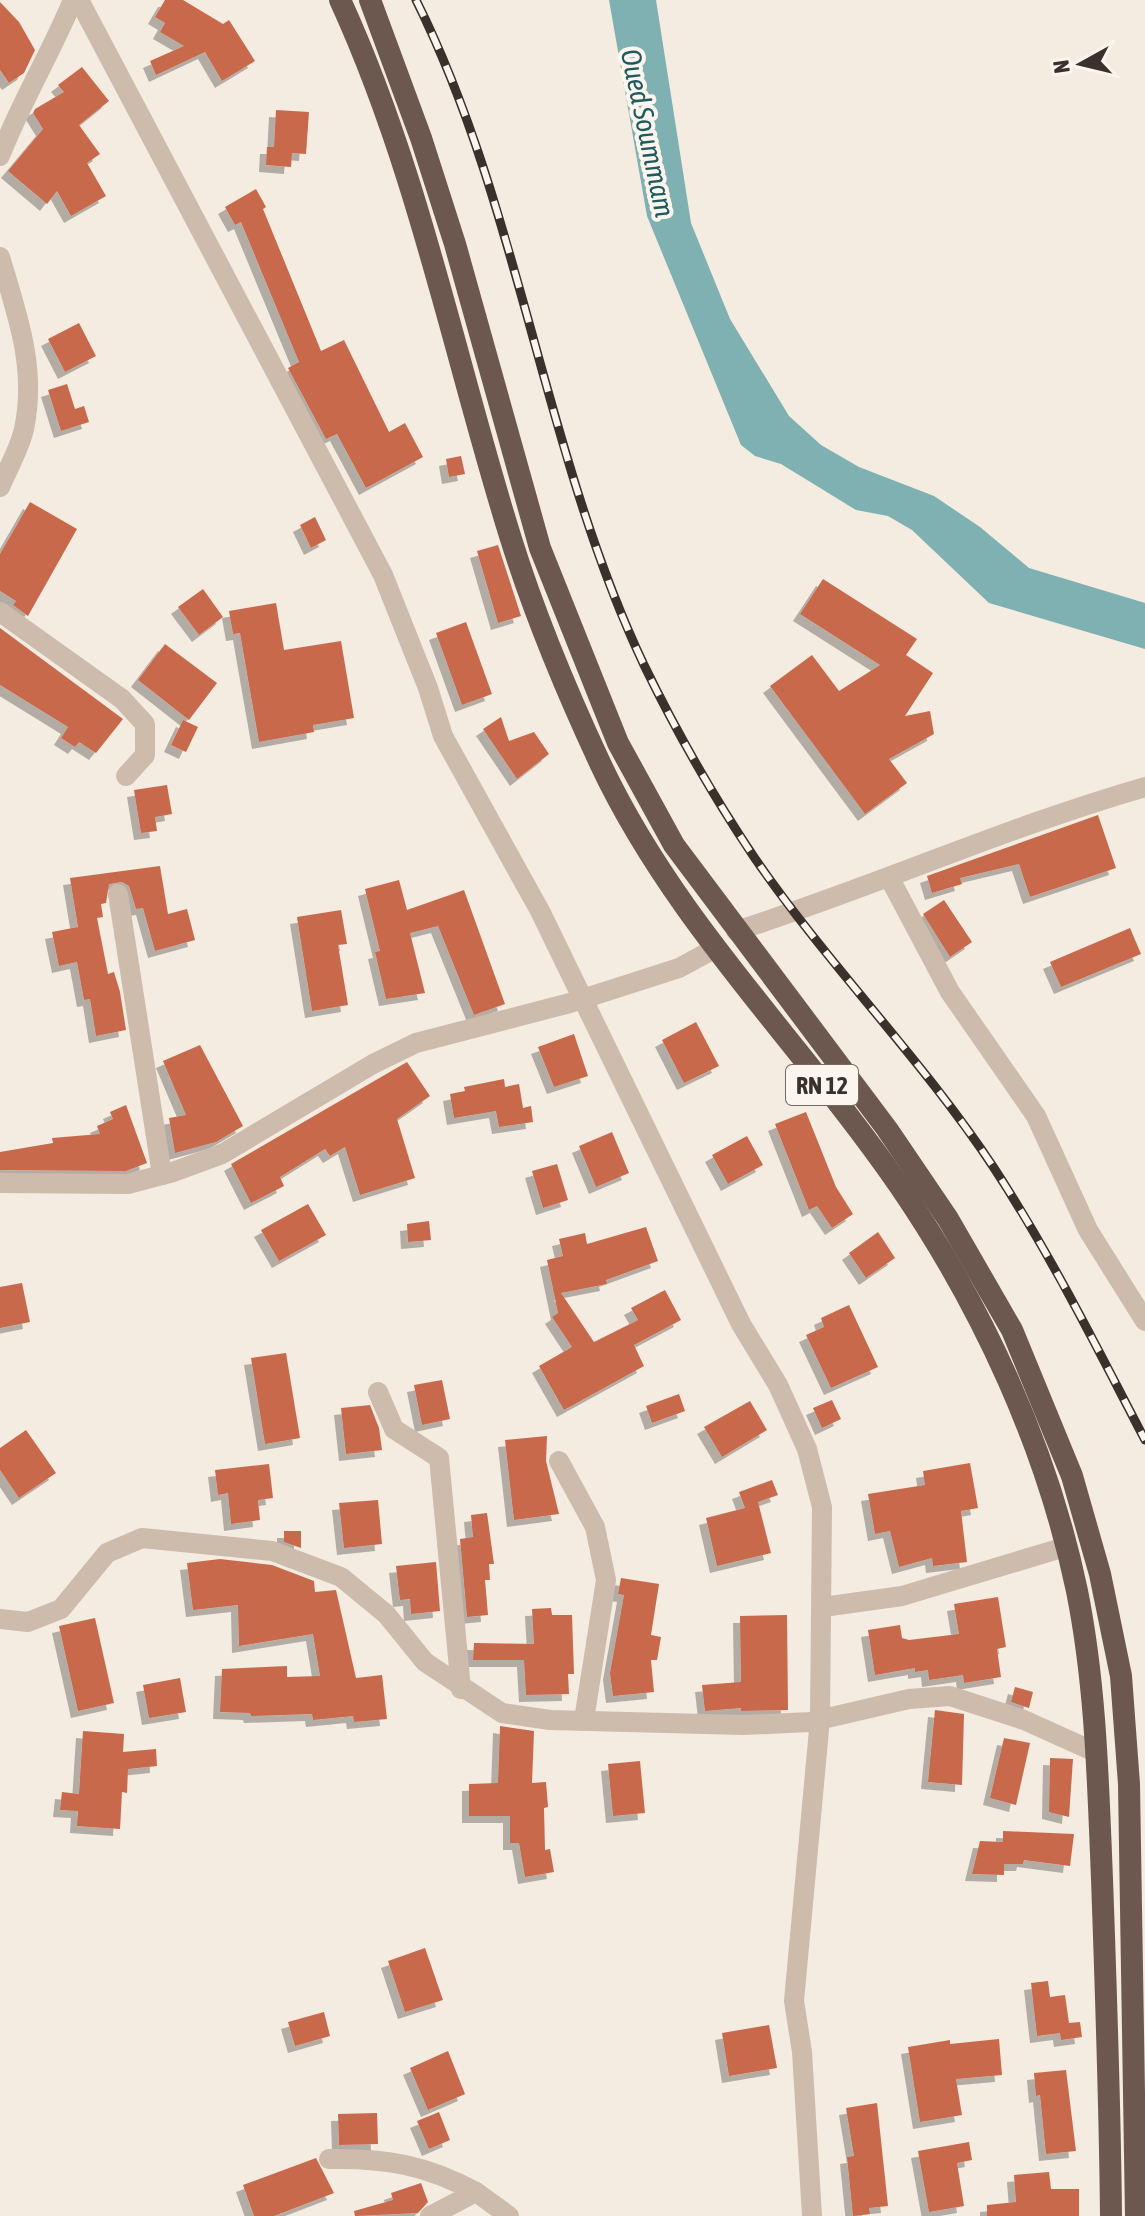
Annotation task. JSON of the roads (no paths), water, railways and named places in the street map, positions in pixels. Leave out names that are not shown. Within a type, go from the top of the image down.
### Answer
[{"type":"highway","name":"RN 12","points":[[340,0],[422,226],[511,539],[542,630],[603,770],[669,885],[899,1186],[952,1271],[1015,1394],[1049,1485],[1089,1657],[1097,1753],[1111,2216]]},
{"type":"highway","name":"RN 12","points":[[370,0],[431,168],[495,379],[540,548],[570,627],[632,769],[674,845],[880,1119],[948,1219],[1012,1330],[1072,1476],[1100,1574],[1121,1676],[1138,1904],[1136,2216]]},
{"type":"street","points":[[0,156],[16,115],[48,60],[76,0]]},
{"type":"street","points":[[76,0],[383,575],[428,688],[443,736],[540,911],[741,1324],[778,1385],[807,1449],[822,1507],[823,1607],[820,1719],[794,2001],[802,2052],[812,2216]]},
{"type":"street","points":[[0,257],[24,336],[29,374],[24,430],[0,487]]},
{"type":"street","points":[[0,612],[122,699],[145,724],[145,755],[126,776]]},
{"type":"street","points":[[736,931],[890,879],[1057,813],[1145,787]]},
{"type":"street","points":[[890,879],[950,992],[1036,1116],[1088,1230],[1145,1321]]},
{"type":"street","points":[[118,894],[162,1175]]},
{"type":"street","points":[[0,1183],[128,1184],[162,1175],[222,1154],[373,1064],[416,1043],[582,999],[679,968],[716,948]]},
{"type":"street","points":[[378,1392],[394,1429],[439,1458],[461,1689]]},
{"type":"street","points":[[559,1461],[595,1527],[606,1580],[584,1720]]},
{"type":"street","points":[[0,1619],[28,1622],[61,1609],[107,1553],[142,1538],[196,1546],[272,1551],[341,1577],[386,1614],[425,1662],[461,1689],[502,1713],[584,1720],[744,1725],[820,1719],[909,1699],[950,1696],[1024,1720],[1097,1753]]},
{"type":"street","points":[[823,1607],[902,1596],[1065,1547]]},
{"type":"street","points":[[329,2159],[396,2162],[439,2172],[476,2192],[509,2216]]},
{"type":"street","points":[[430,2216],[476,2192]]},
{"type":"water","name":"Oued Soummam","points":[[609,0],[656,0],[691,223],[730,319],[789,416],[821,445],[859,467],[934,496],[980,527],[1029,568],[1145,603],[1145,649],[989,603],[912,530],[888,516],[856,510],[781,464],[755,456],[741,445],[647,216]]},
{"type":"railway","points":[[416,0],[452,80],[482,163],[581,501],[610,584],[656,690],[710,787],[754,857],[813,936],[937,1089],[994,1168],[1054,1268],[1145,1440]]}]
